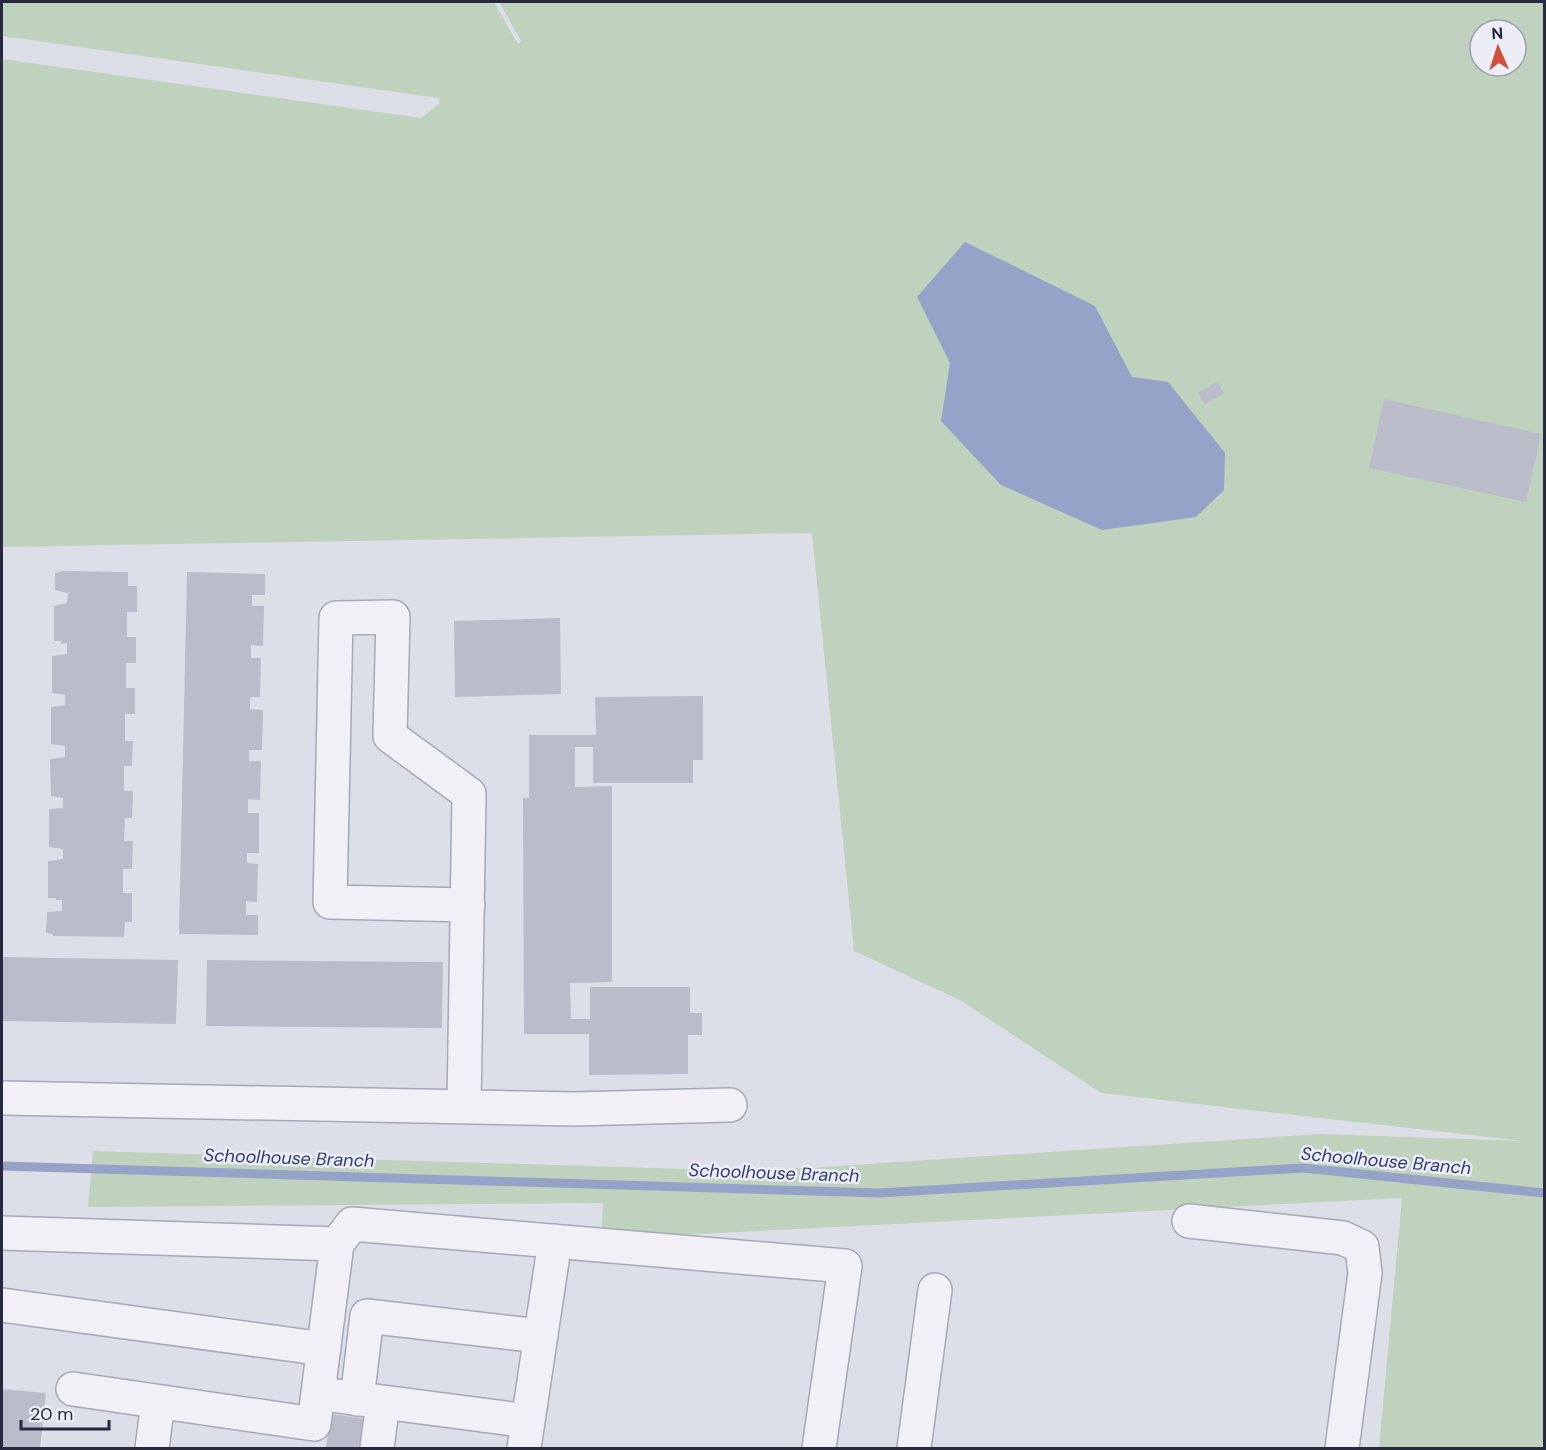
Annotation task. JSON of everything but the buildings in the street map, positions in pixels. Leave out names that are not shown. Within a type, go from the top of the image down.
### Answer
[{"type":"street","points":[[464,1106],[468,905],[469,794],[390,736],[393,617],[336,618],[330,902],[468,905]]},
{"type":"street","points":[[2,1098],[574,1109],[730,1105]]},
{"type":"street","points":[[1189,1221],[1343,1238],[1362,1247],[1365,1274],[1342,1449]]},
{"type":"street","points":[[73,1389],[314,1424],[337,1244],[352,1224],[845,1266],[819,1449]]},
{"type":"street","points":[[2,1233],[337,1244]]},
{"type":"street","points":[[317,1394],[370,1400],[526,1435],[555,1241]]},
{"type":"street","points":[[914,1449],[935,1290]]},
{"type":"street","points":[[2,1305],[324,1349]]},
{"type":"street","points":[[377,1449],[370,1400],[367,1316],[539,1336]]},
{"type":"street","points":[[152,1449],[158,1402]]},
{"type":"green space","points":[[2,2],[494,2],[518,44],[521,41],[499,2],[1544,2],[1544,1448],[1379,1448],[1402,1198],[601,1239],[603,1203],[88,1207],[93,1151],[720,1170],[809,1168],[1320,1134],[1523,1141],[1101,1093],[960,1000],[854,951],[812,533],[2,547],[2,59],[421,118],[440,103],[438,98],[2,36]]},
{"type":"water","points":[[965,242],[1095,306],[1132,377],[1168,382],[1225,453],[1224,490],[1196,517],[1102,530],[1001,485],[941,421],[950,363],[917,297]]},
{"type":"waterway","name":"Schoolhouse Branch","points":[[2,1166],[879,1193],[1303,1168],[1544,1193]]}]
